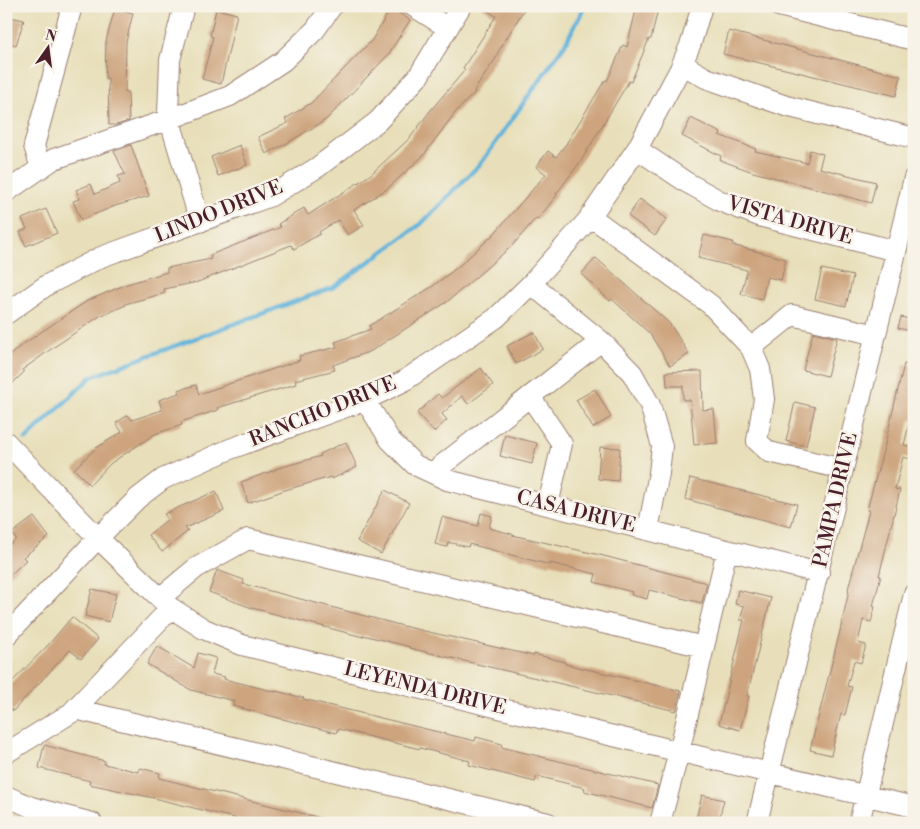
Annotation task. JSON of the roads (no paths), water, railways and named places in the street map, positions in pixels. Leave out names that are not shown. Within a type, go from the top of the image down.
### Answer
[{"type":"street","points":[[41,168],[34,146],[72,6]]},
{"type":"street","points":[[184,6],[170,60],[168,114],[200,222]]},
{"type":"street","points":[[6,192],[54,159],[230,96],[283,61],[315,30],[332,6]]},
{"type":"street","points":[[412,6],[448,28]]},
{"type":"street","name":"LINDO DRIVE","points":[[6,314],[47,285],[101,258],[271,196],[318,167],[378,121],[418,77],[462,6]]},
{"type":"street","name":"RANCHO DRIVE","points":[[6,636],[138,498],[163,479],[230,449],[365,400],[404,380],[496,318],[531,284],[590,216],[637,149],[682,64],[691,43],[702,6]]},
{"type":"street","points":[[780,6],[914,40]]},
{"type":"street","points":[[682,64],[706,78],[786,106],[914,138]]},
{"type":"street","name":"VISTA DRIVE","points":[[637,149],[686,182],[722,202],[759,216],[896,250]]},
{"type":"street","name":"PAMPA DRIVE","points":[[757,823],[914,178]]},
{"type":"street","points":[[590,216],[711,305],[751,348],[760,369],[764,399],[757,441],[769,452],[843,469]]},
{"type":"street","points":[[531,284],[601,341],[632,373],[650,405],[662,446],[648,530]]},
{"type":"street","points":[[751,348],[792,315],[876,334]]},
{"type":"street","points":[[432,473],[601,341]]},
{"type":"street","points":[[530,396],[562,444],[548,505]]},
{"type":"street","name":"CASA DRIVE","points":[[365,400],[390,440],[415,465],[447,480],[819,573]]},
{"type":"street","name":"LEYENDA DRIVE","points":[[6,442],[98,538],[165,603],[204,629],[242,645],[914,808]]},
{"type":"street","points":[[6,753],[75,709],[196,568],[248,539],[704,647]]},
{"type":"street","points":[[660,823],[679,752],[727,550]]},
{"type":"street","points":[[859,823],[914,594]]},
{"type":"street","points":[[75,709],[548,823]]},
{"type":"street","points":[[6,796],[31,807],[92,823]]},
{"type":"waterway","points":[[26,439],[91,377],[334,287],[421,224],[482,162],[565,44],[585,6]]}]
